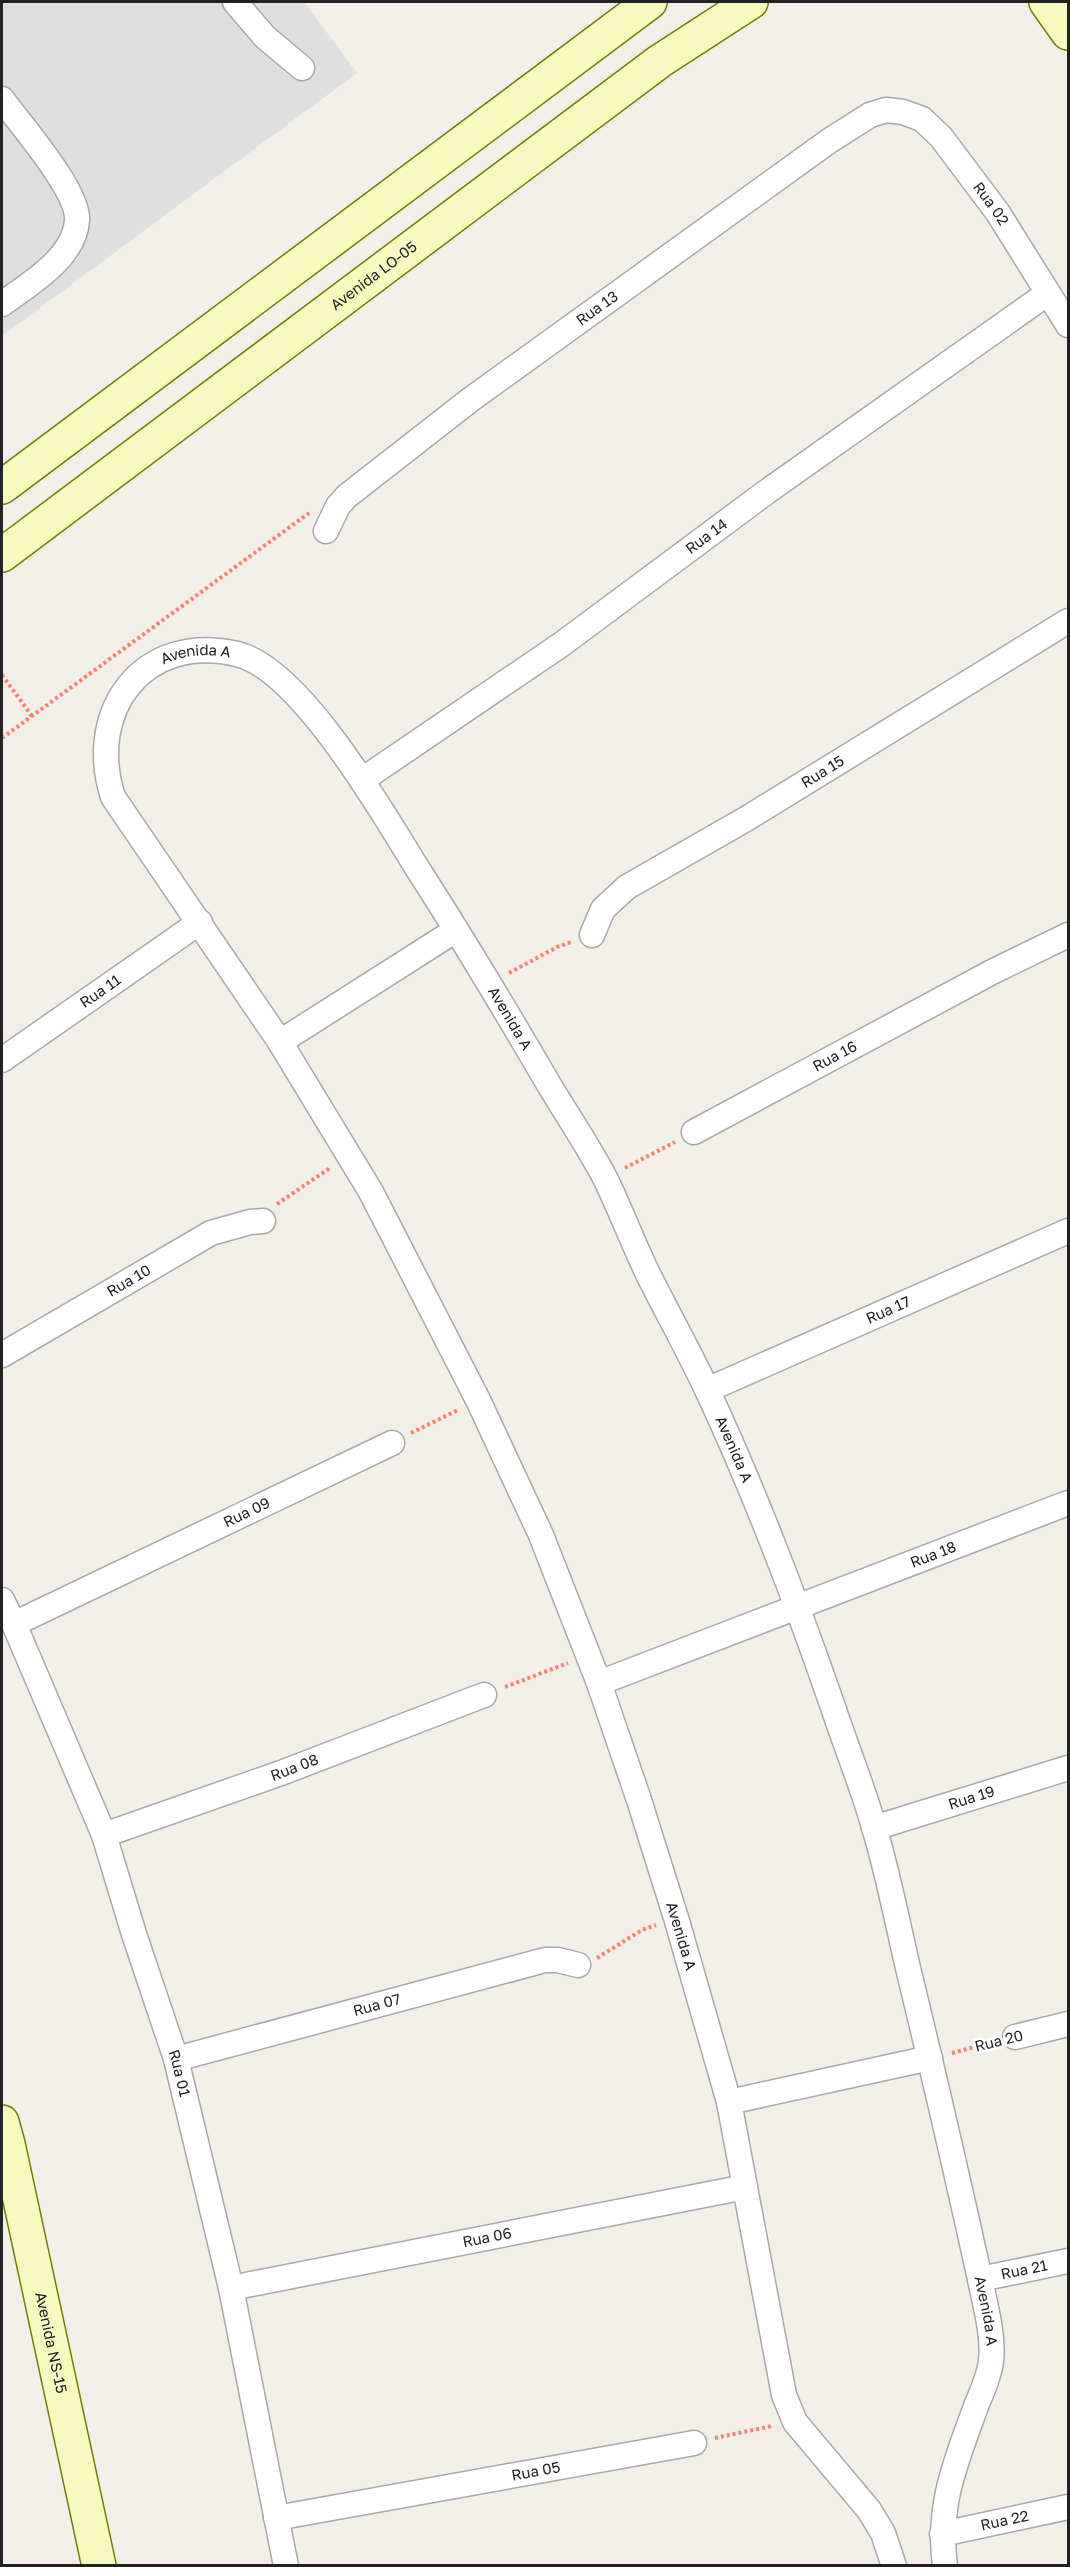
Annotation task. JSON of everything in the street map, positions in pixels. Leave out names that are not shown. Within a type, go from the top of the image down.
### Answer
[{"type":"main road","points":[[2,487],[650,2]]},
{"type":"main road","name":"Avenida LO-05","points":[[2,555],[660,61],[751,2]]},
{"type":"main road","points":[[1046,2],[1068,33]]},
{"type":"main road","name":"Avenida NS-15","points":[[2,2122],[99,2565]]},
{"type":"street","points":[[235,2],[265,37],[302,68]]},
{"type":"street","points":[[2,99],[63,182],[74,202],[77,219],[67,247],[53,264],[35,281],[2,304]]},
{"type":"street","name":"Rua 02","points":[[890,110],[919,117],[942,137],[998,213],[1068,325]]},
{"type":"street","name":"Rua 13","points":[[326,531],[342,500],[470,400],[829,141],[870,115],[890,110]]},
{"type":"street","name":"Rua 14","points":[[362,780],[562,644],[765,493],[1048,293]]},
{"type":"street","name":"Rua 15","points":[[592,935],[603,909],[627,887],[746,819],[1068,621]]},
{"type":"street","name":"Avenida A","points":[[894,2565],[883,2534],[869,2510],[795,2422],[784,2395],[729,2102],[677,1921],[599,1683],[541,1535],[478,1400],[376,1202],[280,1042],[200,922],[118,806],[109,783],[104,759],[110,722],[118,702],[131,683],[143,670],[157,661],[179,653],[202,650],[235,653],[258,662],[270,669],[315,717],[362,780],[490,984],[605,1178],[750,1485],[798,1606],[874,1828],[930,2058],[980,2279],[991,2339],[991,2360],[987,2383],[950,2480],[944,2504],[942,2534],[945,2565]]},
{"type":"street","name":"Rua 11","points":[[2,1059],[200,922]]},
{"type":"street","points":[[280,1042],[456,930]]},
{"type":"street","name":"Rua 16","points":[[694,1132],[992,972],[1068,935]]},
{"type":"street","name":"Rua 10","points":[[2,1355],[211,1233],[250,1222],[263,1221]]},
{"type":"street","name":"Rua 17","points":[[707,1390],[1068,1231]]},
{"type":"street","name":"Rua 09","points":[[14,1624],[392,1443]]},
{"type":"street","name":"Rua 18","points":[[599,1683],[1068,1503]]},
{"type":"street","name":"Rua 01","points":[[2,1600],[104,1835],[176,2059],[231,2288],[286,2565]]},
{"type":"street","name":"Rua 08","points":[[104,1835],[281,1773],[484,1695]]},
{"type":"street","name":"Rua 19","points":[[874,1828],[1068,1768]]},
{"type":"street","name":"Rua 07","points":[[176,2059],[545,1960],[558,1959],[578,1965]]},
{"type":"street","name":"Rua 20","points":[[1015,2037],[1068,2024]]},
{"type":"street","points":[[729,2102],[930,2058]]},
{"type":"street","name":"Rua 06","points":[[231,2288],[745,2187]]},
{"type":"street","name":"Rua 21","points":[[980,2279],[1068,2261]]},
{"type":"street","name":"Rua 05","points":[[276,2518],[694,2443]]},
{"type":"street","name":"Rua 22","points":[[942,2534],[1068,2507]]},
{"type":"path","points":[[2,738],[302,517],[321,505],[342,500]]},
{"type":"path","points":[[2,675],[32,716]]},
{"type":"path","points":[[490,984],[558,947],[592,935]]},
{"type":"path","points":[[605,1178],[694,1132]]},
{"type":"path","points":[[263,1221],[274,1206],[348,1156]]},
{"type":"path","points":[[392,1443],[478,1400]]},
{"type":"path","points":[[484,1695],[588,1656]]},
{"type":"path","points":[[578,1965],[599,1957],[642,1930],[677,1921]]},
{"type":"path","name":"Rua 20","points":[[930,2058],[1015,2037]]},
{"type":"path","points":[[694,2443],[795,2422]]},
{"type":"shaded area","points":[[2,2],[304,2],[357,73],[2,336]]}]
